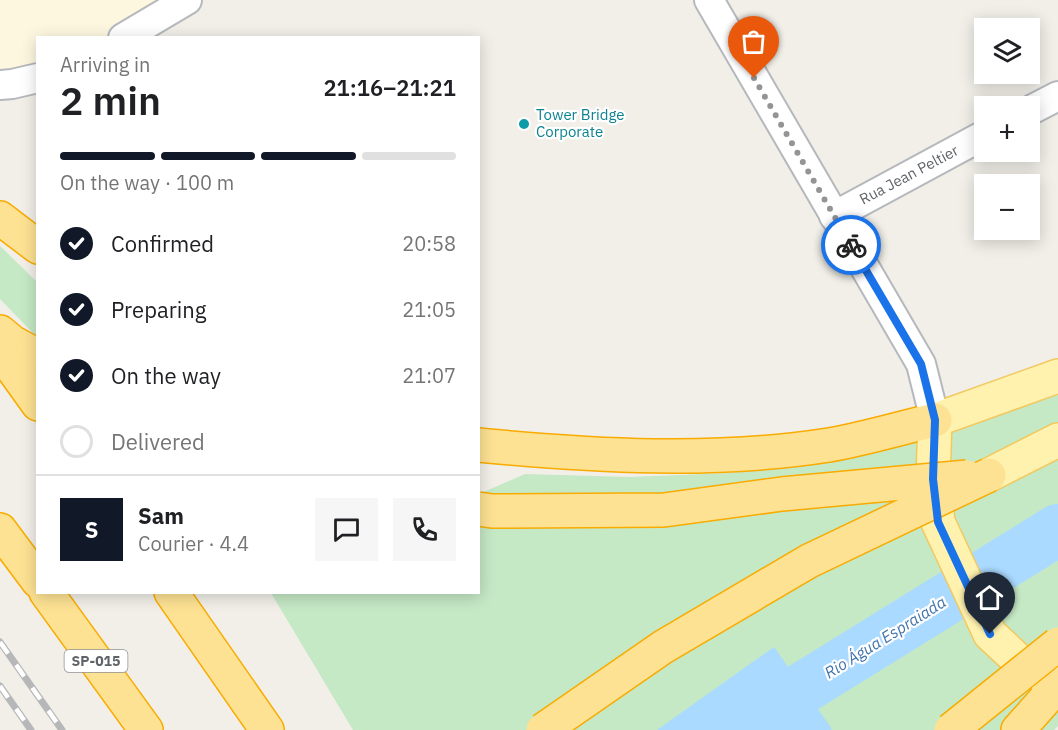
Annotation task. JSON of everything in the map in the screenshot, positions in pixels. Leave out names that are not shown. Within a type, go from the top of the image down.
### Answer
[{"type":"highway","points":[[0,218],[36,245]]},
{"type":"highway","points":[[0,332],[12,342],[36,355]]},
{"type":"highway","points":[[0,351],[36,401]]},
{"type":"highway","points":[[480,445],[547,452],[663,455],[742,454],[829,445],[935,420]]},
{"type":"highway","points":[[480,509],[664,510],[782,494],[989,475]]},
{"type":"highway","points":[[543,730],[663,647],[809,561],[989,475]]},
{"type":"highway","points":[[0,530],[36,578]]},
{"type":"highway","name":"SP-015","points":[[47,594],[146,730]]},
{"type":"highway","points":[[172,594],[267,730]]},
{"type":"highway","points":[[951,730],[1058,644]]},
{"type":"highway","points":[[1018,730],[1058,684]]},
{"type":"main road","points":[[1058,376],[935,420],[933,479],[938,522],[990,634],[1020,662],[1058,684]]},
{"type":"main road","points":[[989,475],[1058,440]]},
{"type":"street","points":[[126,36],[187,0]]},
{"type":"street","points":[[709,0],[921,364],[935,420]]},
{"type":"street","points":[[0,85],[36,78]]},
{"type":"street","points":[[1040,105],[1058,96]]},
{"type":"street","name":"Rua Jean Peltier","points":[[834,216],[974,140]]},
{"type":"shaded area","points":[[0,0],[187,0],[125,36],[36,36],[36,78],[0,85]]},
{"type":"green space","points":[[0,246],[36,281],[36,336],[0,299]]},
{"type":"green space","points":[[1058,374],[1058,726],[1054,730],[353,730],[272,594],[480,594],[480,494],[525,474],[630,477],[730,473],[833,458]]},
{"type":"water","points":[[774,647],[832,729],[657,730]]},
{"type":"waterway","name":"Rio Água Espraiada","points":[[744,730],[803,688],[1058,530]]},
{"type":"railway","points":[[0,642],[62,730]]},
{"type":"railway","points":[[0,686],[31,730]]},
{"type":"way so far","points":[[754,78],[851,245]]},
{"type":"place","name":"Tower Bridge Corporate","points":[[524,124]]},
{"type":"route","points":[[851,245],[921,364],[935,420],[933,479],[938,522],[990,634]]}]
